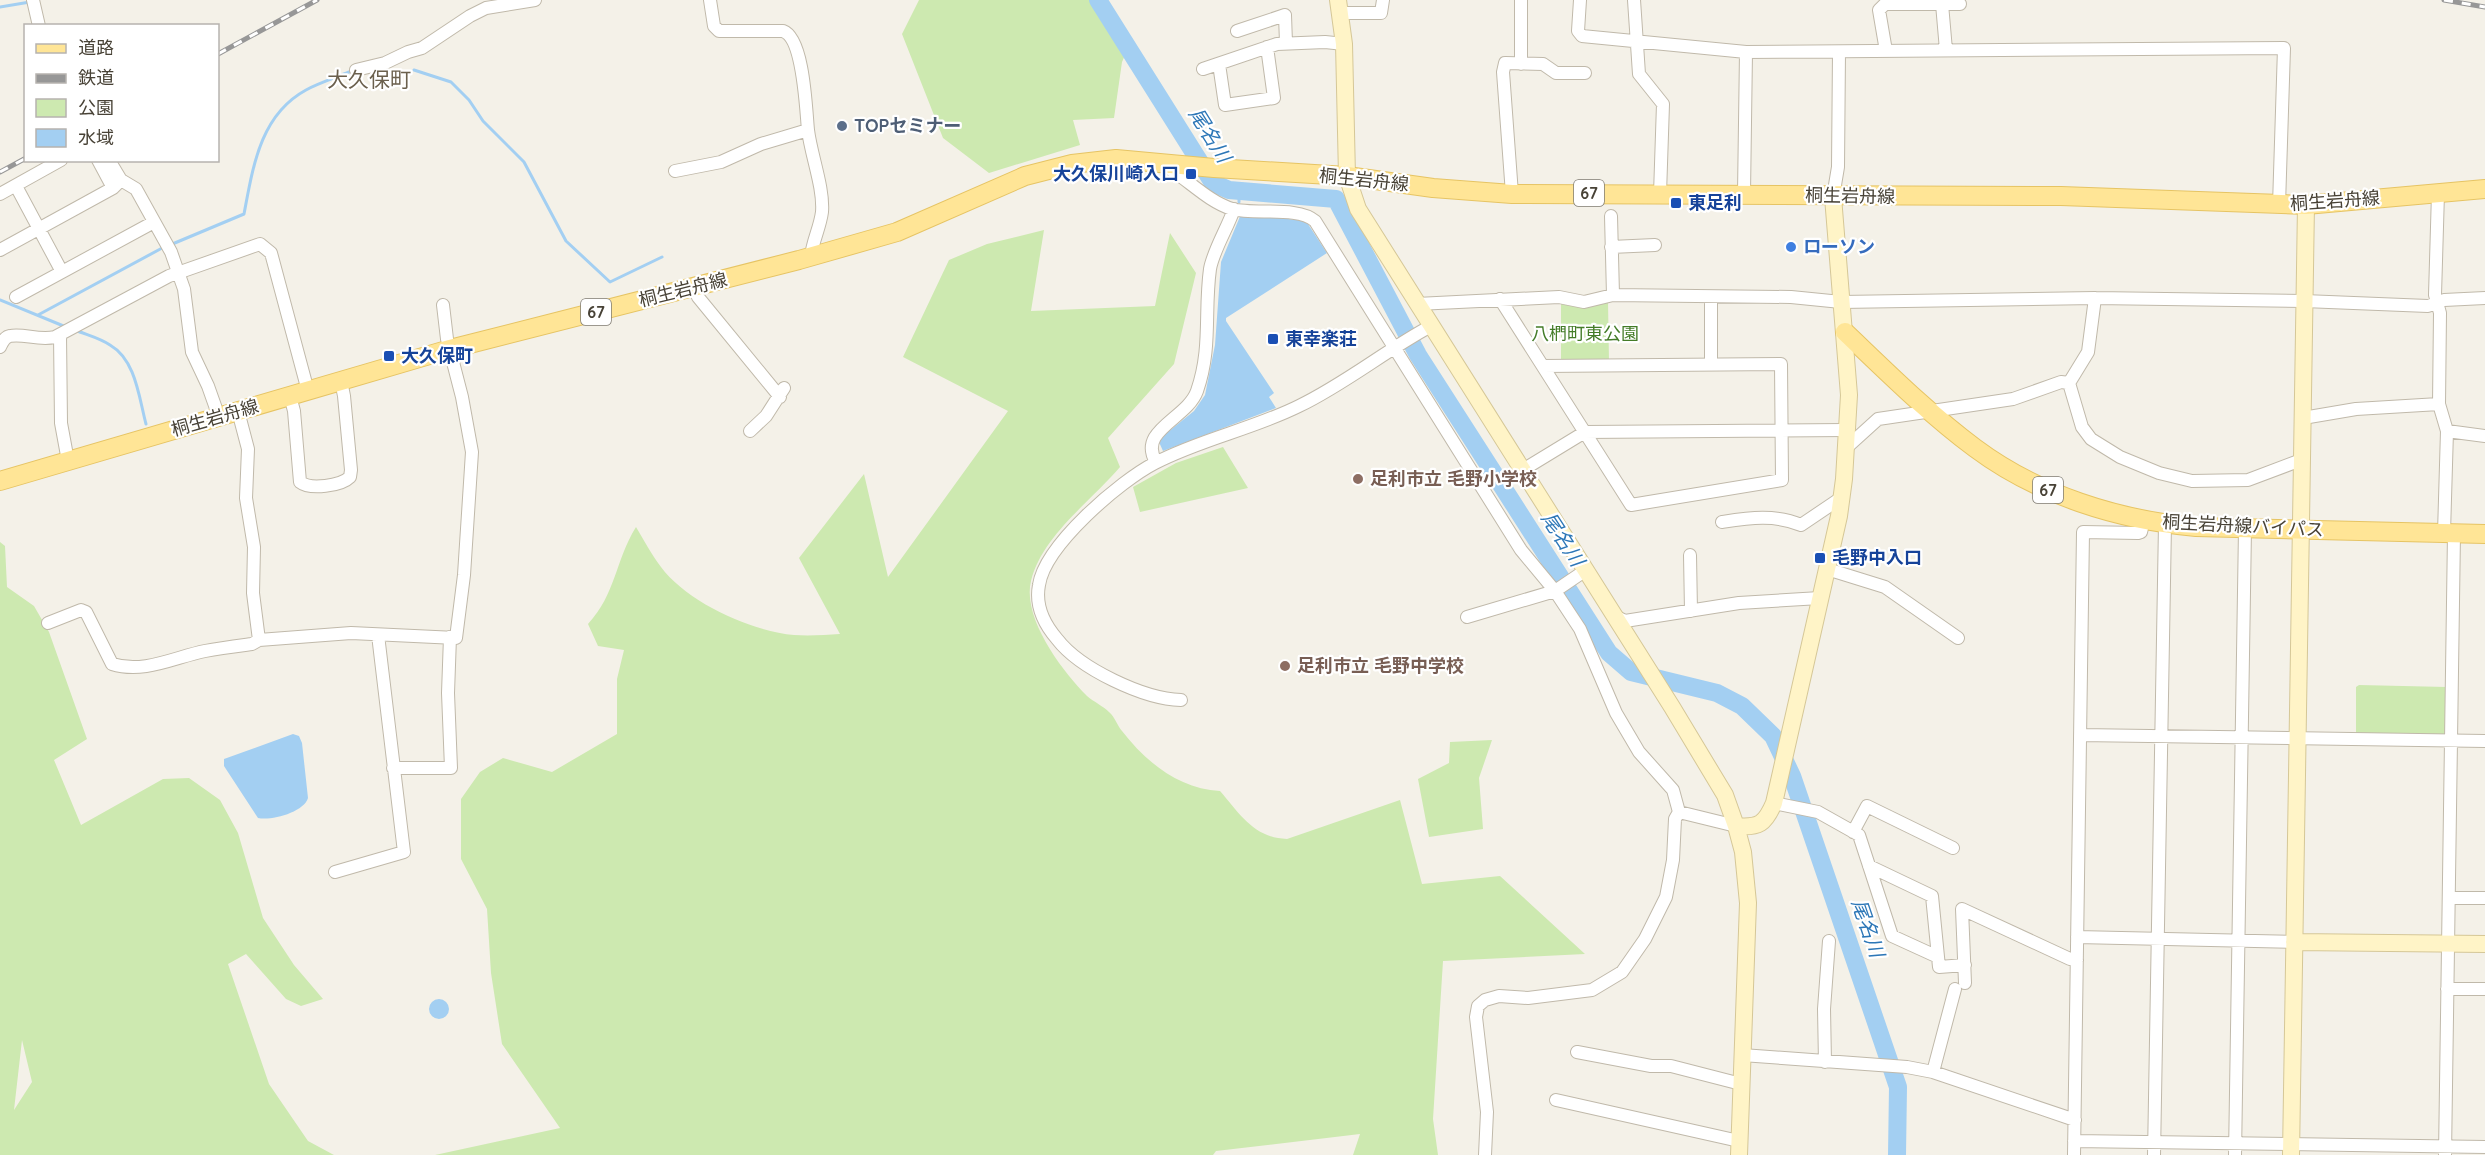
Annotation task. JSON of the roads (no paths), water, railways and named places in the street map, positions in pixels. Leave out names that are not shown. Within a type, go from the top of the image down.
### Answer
[{"type":"main road","name":"桐生岩舟線","points":[[0,481],[450,350],[811,257],[897,232],[1009,182],[1046,169],[1116,159],[1347,177],[1433,188],[1512,194],[1744,193],[1833,197],[2070,196],[2306,205],[2485,189]]},
{"type":"main road","name":"桐生岩舟線バイパス","points":[[1845,332],[1930,412],[1976,449],[2033,483],[2091,506],[2165,524],[2301,531],[2485,534]]},
{"type":"street","points":[[33,0],[39,24]]},
{"type":"street","points":[[356,70],[385,63],[422,48],[486,8],[535,0]]},
{"type":"street","points":[[710,0],[714,26],[719,31],[783,31],[791,35],[806,92],[808,130],[822,210],[811,257]]},
{"type":"street","points":[[1383,0],[1381,13],[1338,7],[1344,44],[1347,177],[1358,209],[1417,304],[1425,329],[1521,471],[1581,573],[1617,617],[1716,778],[1736,826],[1743,852],[1748,903],[1739,1148],[1556,1100]]},
{"type":"street","points":[[1521,0],[1521,64]]},
{"type":"street","points":[[1580,0],[1578,31],[1582,36],[1746,52],[2284,48],[2279,205]]},
{"type":"street","points":[[1634,0],[1639,74],[1663,104],[1660,194]]},
{"type":"street","points":[[1886,51],[1880,10],[1885,4],[1960,4]]},
{"type":"street","points":[[1942,4],[1946,50]]},
{"type":"street","points":[[1237,31],[1285,15],[1286,43]]},
{"type":"street","points":[[1203,69],[1267,47],[1286,43],[1344,44]]},
{"type":"street","points":[[1219,64],[1225,105],[1274,98],[1267,47]]},
{"type":"street","points":[[1744,193],[1746,52]]},
{"type":"street","points":[[1679,812],[1736,826],[1750,827],[1761,823],[1768,817],[1774,803],[1827,569],[1841,498],[1849,395],[1833,197],[1838,166],[1839,52]]},
{"type":"street","points":[[1512,194],[1503,72],[1505,63],[1543,64],[1556,73],[1585,73]]},
{"type":"street","points":[[675,171],[721,162],[761,144],[808,130]]},
{"type":"street","points":[[0,194],[58,162]]},
{"type":"street","points":[[100,162],[117,184],[136,189],[171,252],[184,289],[192,352],[219,417]]},
{"type":"street","points":[[110,162],[117,184]]},
{"type":"street","points":[[1162,163],[1193,183],[1207,197],[1234,209],[1303,215],[1315,221],[1399,345],[1521,550],[1557,589],[1580,629],[1616,713],[1639,752],[1673,790],[1679,812],[1675,819],[1666,897],[1645,939],[1623,972],[1592,990],[1528,998],[1499,996],[1485,1000],[1478,1006],[1476,1017],[1487,1112],[1485,1155]]},
{"type":"street","points":[[0,250],[117,184]]},
{"type":"street","points":[[16,186],[62,272]]},
{"type":"street","points":[[2438,193],[2435,295],[2440,313],[2439,404],[2448,431],[2451,740],[2445,1151]]},
{"type":"street","points":[[2291,1150],[2306,205]]},
{"type":"street","points":[[1156,462],[1151,455],[1150,444],[1156,434],[1186,409],[1196,393],[1207,355],[1210,267],[1234,209]]},
{"type":"street","points":[[1611,216],[1613,295]]},
{"type":"street","points":[[16,297],[154,222]]},
{"type":"street","points":[[0,347],[4,339],[10,336],[44,339],[60,335],[179,272],[260,244],[269,249],[308,391]]},
{"type":"street","points":[[1611,247],[1655,245]]},
{"type":"street","points":[[694,287],[698,297],[782,393],[766,416],[750,431]]},
{"type":"street","points":[[1417,304],[1559,297],[1584,302],[1613,295],[1711,298],[1791,297],[1842,302],[2096,298],[2304,301],[2428,306],[2444,300],[2485,298]]},
{"type":"street","points":[[1711,298],[1711,364]]},
{"type":"street","points":[[2096,298],[2088,352],[2069,383],[2082,427],[2091,439],[2120,458],[2159,473],[2192,481],[2248,480],[2301,460]]},
{"type":"street","points":[[1500,299],[1631,505],[1782,480],[1781,364],[1543,366]]},
{"type":"street","points":[[48,623],[81,610],[86,612],[110,660],[117,666],[155,665],[204,651],[252,644],[259,640],[351,633],[456,638],[464,574],[472,452],[450,350],[443,305]]},
{"type":"street","points":[[1181,700],[1155,697],[1080,660],[1059,642],[1040,612],[1038,596],[1043,570],[1068,535],[1128,481],[1156,462],[1292,410],[1314,399],[1425,329]]},
{"type":"street","points":[[60,335],[61,423],[68,461]]},
{"type":"street","points":[[290,396],[294,411],[300,482],[309,486],[342,483],[350,477],[351,471],[341,381]]},
{"type":"street","points":[[1846,448],[1878,420],[2013,399],[2061,382],[2069,383]]},
{"type":"street","points":[[2303,418],[2356,409],[2439,404]]},
{"type":"street","points":[[238,411],[248,449],[246,498],[254,547],[253,592],[259,640]]},
{"type":"street","points":[[1521,471],[1585,432],[1847,430]]},
{"type":"street","points":[[2448,431],[2485,436]]},
{"type":"street","points":[[1722,522],[1756,517],[1787,519],[1801,525],[1841,498]]},
{"type":"street","points":[[2074,1155],[2083,532],[2138,533],[2141,532],[2144,520]]},
{"type":"street","points":[[2154,1155],[2165,524]]},
{"type":"street","points":[[2235,1149],[2245,529]]},
{"type":"street","points":[[1690,555],[1691,610]]},
{"type":"street","points":[[1827,569],[1885,587],[1958,638]]},
{"type":"street","points":[[1467,616],[1557,589],[1581,573]]},
{"type":"street","points":[[1617,617],[1625,621],[1739,603],[1820,598]]},
{"type":"street","points":[[335,872],[404,852],[378,635]]},
{"type":"street","points":[[393,768],[451,768],[448,693],[450,638]]},
{"type":"street","points":[[2080,735],[2485,741]]},
{"type":"street","points":[[1774,803],[1818,812],[1859,835],[1892,936],[1938,957]]},
{"type":"street","points":[[1853,832],[1867,806],[1953,848]]},
{"type":"street","points":[[1869,866],[1932,896],[1939,967],[1965,965]]},
{"type":"street","points":[[2449,898],[2485,898]]},
{"type":"street","points":[[1933,1072],[1965,965],[1962,909],[2070,959],[2077,960]]},
{"type":"street","points":[[2077,938],[2485,944]]},
{"type":"street","points":[[1826,1062],[1824,1009],[1829,941]]},
{"type":"street","points":[[2447,989],[2485,989]]},
{"type":"street","points":[[1576,1052],[1652,1066],[1671,1066],[1741,1084]]},
{"type":"street","points":[[1742,1055],[1907,1067],[1933,1072],[2075,1120]]},
{"type":"street","points":[[2074,1141],[2154,1142],[2235,1149],[2291,1150],[2445,1151],[2485,1147]]},
{"type":"water","points":[[1241,214],[1306,221],[1327,253],[1226,318],[1274,393],[1269,397],[1276,408],[1163,451],[1159,442],[1163,436],[1194,411],[1205,395],[1215,345],[1221,262]]},
{"type":"water","points":[[293,734],[299,736],[302,743],[308,798],[300,807],[287,814],[264,819],[258,818],[224,766],[224,759]]},
{"type":"water","points":[[439,999],[446,1002],[449,1009],[446,1016],[439,1019],[432,1016],[429,1009],[432,1002]]},
{"type":"waterway","name":"尾名川","points":[[1098,0],[1213,183],[1229,190],[1336,199],[1418,355],[1609,653],[1631,672],[1717,693],[1742,706],[1773,736],[1792,776],[1898,1087],[1897,1155]]},
{"type":"waterway","points":[[0,7],[30,2]]},
{"type":"waterway","points":[[414,70],[451,82],[469,100],[483,121],[524,162],[566,241],[610,282],[662,257]]},
{"type":"waterway","points":[[170,245],[244,214],[255,161],[261,144],[278,113],[306,90],[349,72]]},
{"type":"waterway","points":[[1239,192],[1239,202]]},
{"type":"waterway","points":[[38,315],[164,247]]},
{"type":"waterway","points":[[0,300],[66,327]]},
{"type":"waterway","points":[[75,330],[98,338],[119,352],[126,360],[135,380],[146,424]]},
{"type":"railway","points":[[219,53],[317,0]]},
{"type":"railway","points":[[2444,0],[2485,7]]},
{"type":"railway","points":[[0,172],[24,159]]},
{"type":"place","name":"TOPセミナー","points":[[842,126]]},
{"type":"place","name":"大久保川崎入口","points":[[1191,174]]},
{"type":"place","name":"東足利","points":[[1676,203]]},
{"type":"place","name":"ローソン","points":[[1791,247]]},
{"type":"place","name":"東幸楽荘","points":[[1273,339]]},
{"type":"place","name":"大久保町","points":[[389,356]]},
{"type":"place","name":"足利市立 毛野小学校","points":[[1358,479]]},
{"type":"place","name":"毛野中入口","points":[[1820,558]]},
{"type":"place","name":"足利市立 毛野中学校","points":[[1285,666]]},
{"type":"district","name":"大久保町","points":[[369,80]]},
{"type":"park label","name":"八椚町東公園","points":[[1585,334]]}]
